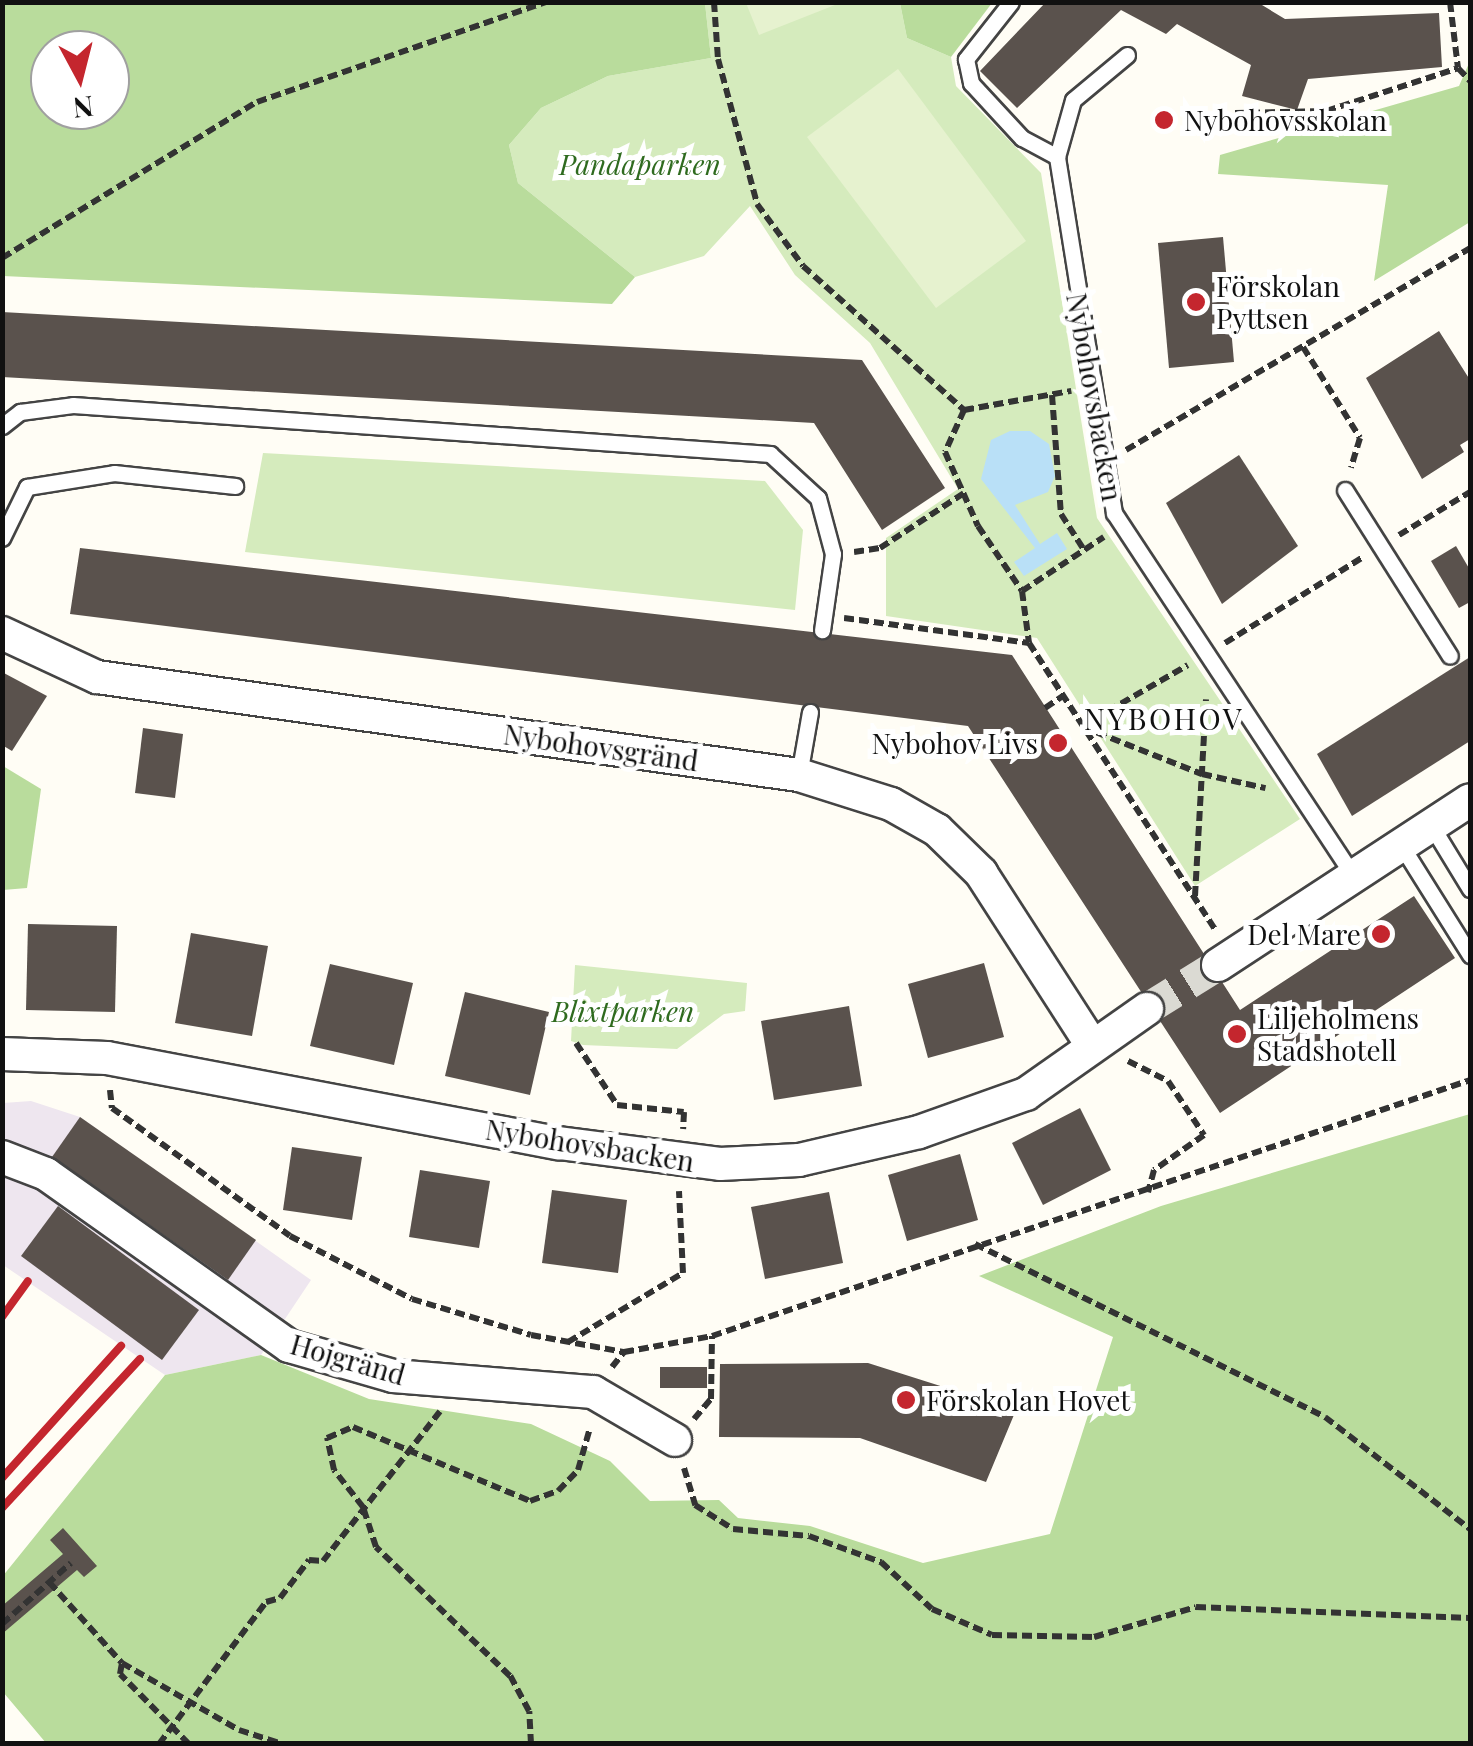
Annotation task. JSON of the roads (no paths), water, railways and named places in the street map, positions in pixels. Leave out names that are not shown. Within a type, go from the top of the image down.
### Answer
[{"type":"street","name":"Nybohovsgränd","points":[[2,633],[97,677],[799,775],[891,804],[938,830],[981,873],[1091,1044]]},
{"type":"street","points":[[1225,960],[1470,800]]},
{"type":"street","name":"Nybohovsbacken","points":[[2,1054],[107,1058],[559,1142],[720,1164],[799,1160],[919,1132],[1026,1094],[1091,1044],[1147,1010]]},
{"type":"street","name":"Hojgränd","points":[[2,1157],[46,1174],[288,1346],[393,1376],[593,1392],[676,1440]]},
{"type":"lane","points":[[1011,2],[966,59],[971,83],[1022,138],[1057,157]]},
{"type":"lane","name":"Nybohovsbacken","points":[[1128,55],[1073,100],[1057,157],[1104,463],[1122,525],[1353,876]]},
{"type":"lane","points":[[2,426],[20,412],[72,406],[770,454],[818,498],[833,554],[823,623]]},
{"type":"lane","points":[[2,538],[28,487],[114,472],[235,486]]},
{"type":"lane","points":[[1345,490],[1450,656]]},
{"type":"lane","points":[[799,775],[810,712]]},
{"type":"lane","points":[[1432,825],[1470,888]]},
{"type":"lane","points":[[1401,845],[1470,955]]},
{"type":"water","points":[[1010,431],[1030,431],[1049,444],[1055,476],[1048,492],[1015,505],[1040,544],[1057,533],[1067,549],[1024,576],[1014,562],[1035,548],[981,479],[991,440]]},
{"type":"tunnel","points":[[1147,1009],[1218,965]]},
{"type":"railway","points":[[2,1317],[28,1281]]},
{"type":"railway","points":[[2,1478],[121,1346]]},
{"type":"railway","points":[[2,1508],[140,1359]]},
{"type":"place","name":"Nybohovsskolan","points":[[1164,120]]},
{"type":"place","name":"Förskolan Pyttsen","points":[[1196,302]]},
{"type":"place","name":"Nybohov Livs","points":[[1058,743]]},
{"type":"place","name":"Del Mare","points":[[1381,934]]},
{"type":"place","name":"Liljeholmens Stadshotell","points":[[1237,1034]]},
{"type":"place","name":"Förskolan Hovet","points":[[906,1400]]},
{"type":"district","name":"NYBOHOV","points":[[1164,718]]},
{"type":"park label","name":"Pandaparken","points":[[640,164]]},
{"type":"park label","name":"Blixtparken","points":[[623,1011]]}]
